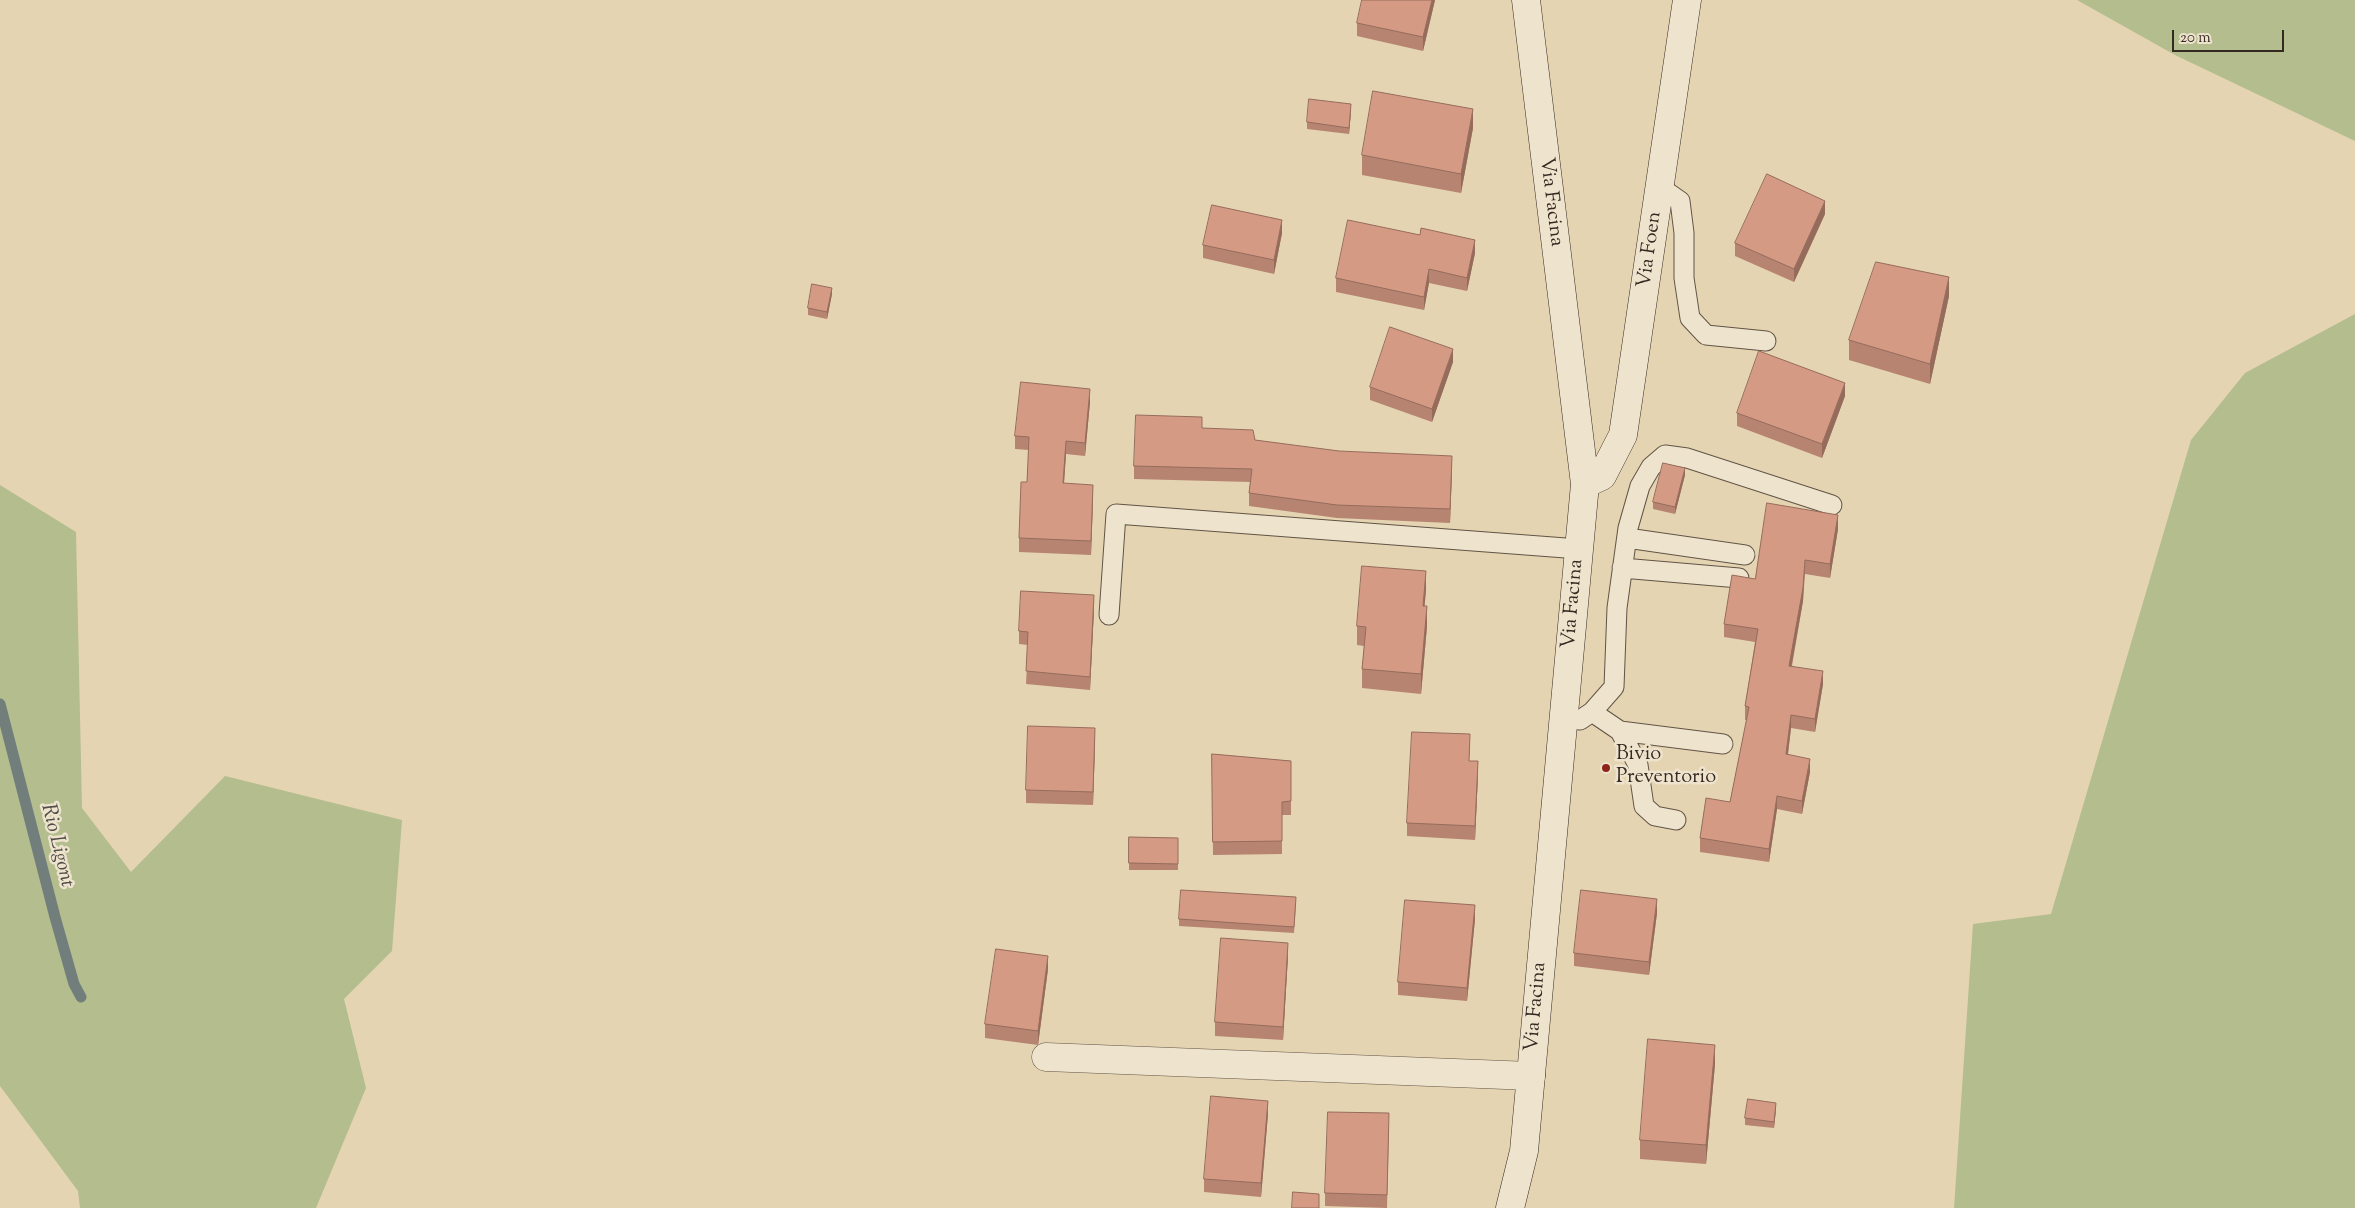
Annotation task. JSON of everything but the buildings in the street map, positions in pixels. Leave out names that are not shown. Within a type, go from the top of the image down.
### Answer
[{"type":"main road","name":"Via Facina","points":[[1510,1208],[1524,1150],[1585,484],[1526,0]]},
{"type":"main road","name":"Via Foen","points":[[1585,484],[1602,476],[1623,435],[1687,0]]},
{"type":"main road","points":[[1046,1057],[1531,1076]]},
{"type":"lane","points":[[1660,187],[1680,201],[1684,233],[1684,278],[1690,318],[1706,335],[1766,341]]},
{"type":"lane","points":[[1564,719],[1580,720],[1592,712],[1614,687],[1617,608],[1627,538],[1640,486],[1651,467],[1665,455],[1687,458],[1832,505]]},
{"type":"lane","points":[[1109,615],[1116,514],[1579,549]]},
{"type":"lane","points":[[1627,538],[1746,555]]},
{"type":"lane","points":[[1622,568],[1739,578]]},
{"type":"lane","points":[[1592,712],[1620,731],[1723,744]]},
{"type":"lane","points":[[1620,731],[1638,765],[1644,806],[1655,816],[1676,820]]},
{"type":"green space","points":[[2077,0],[2355,0],[2355,141],[2175,55]]},
{"type":"green space","points":[[2355,314],[2355,1208],[1954,1208],[1973,924],[2051,914],[2191,440],[2245,373]]},
{"type":"green space","points":[[0,485],[76,532],[82,808],[131,872],[225,776],[402,820],[392,951],[344,999],[366,1088],[316,1208],[80,1208],[78,1191],[0,1086]]},
{"type":"waterway","name":"Rio Ligont","points":[[0,704],[55,917],[74,984],[81,997]]},
{"type":"place","name":"Bivio Preventorio","points":[[1606,768]]}]
